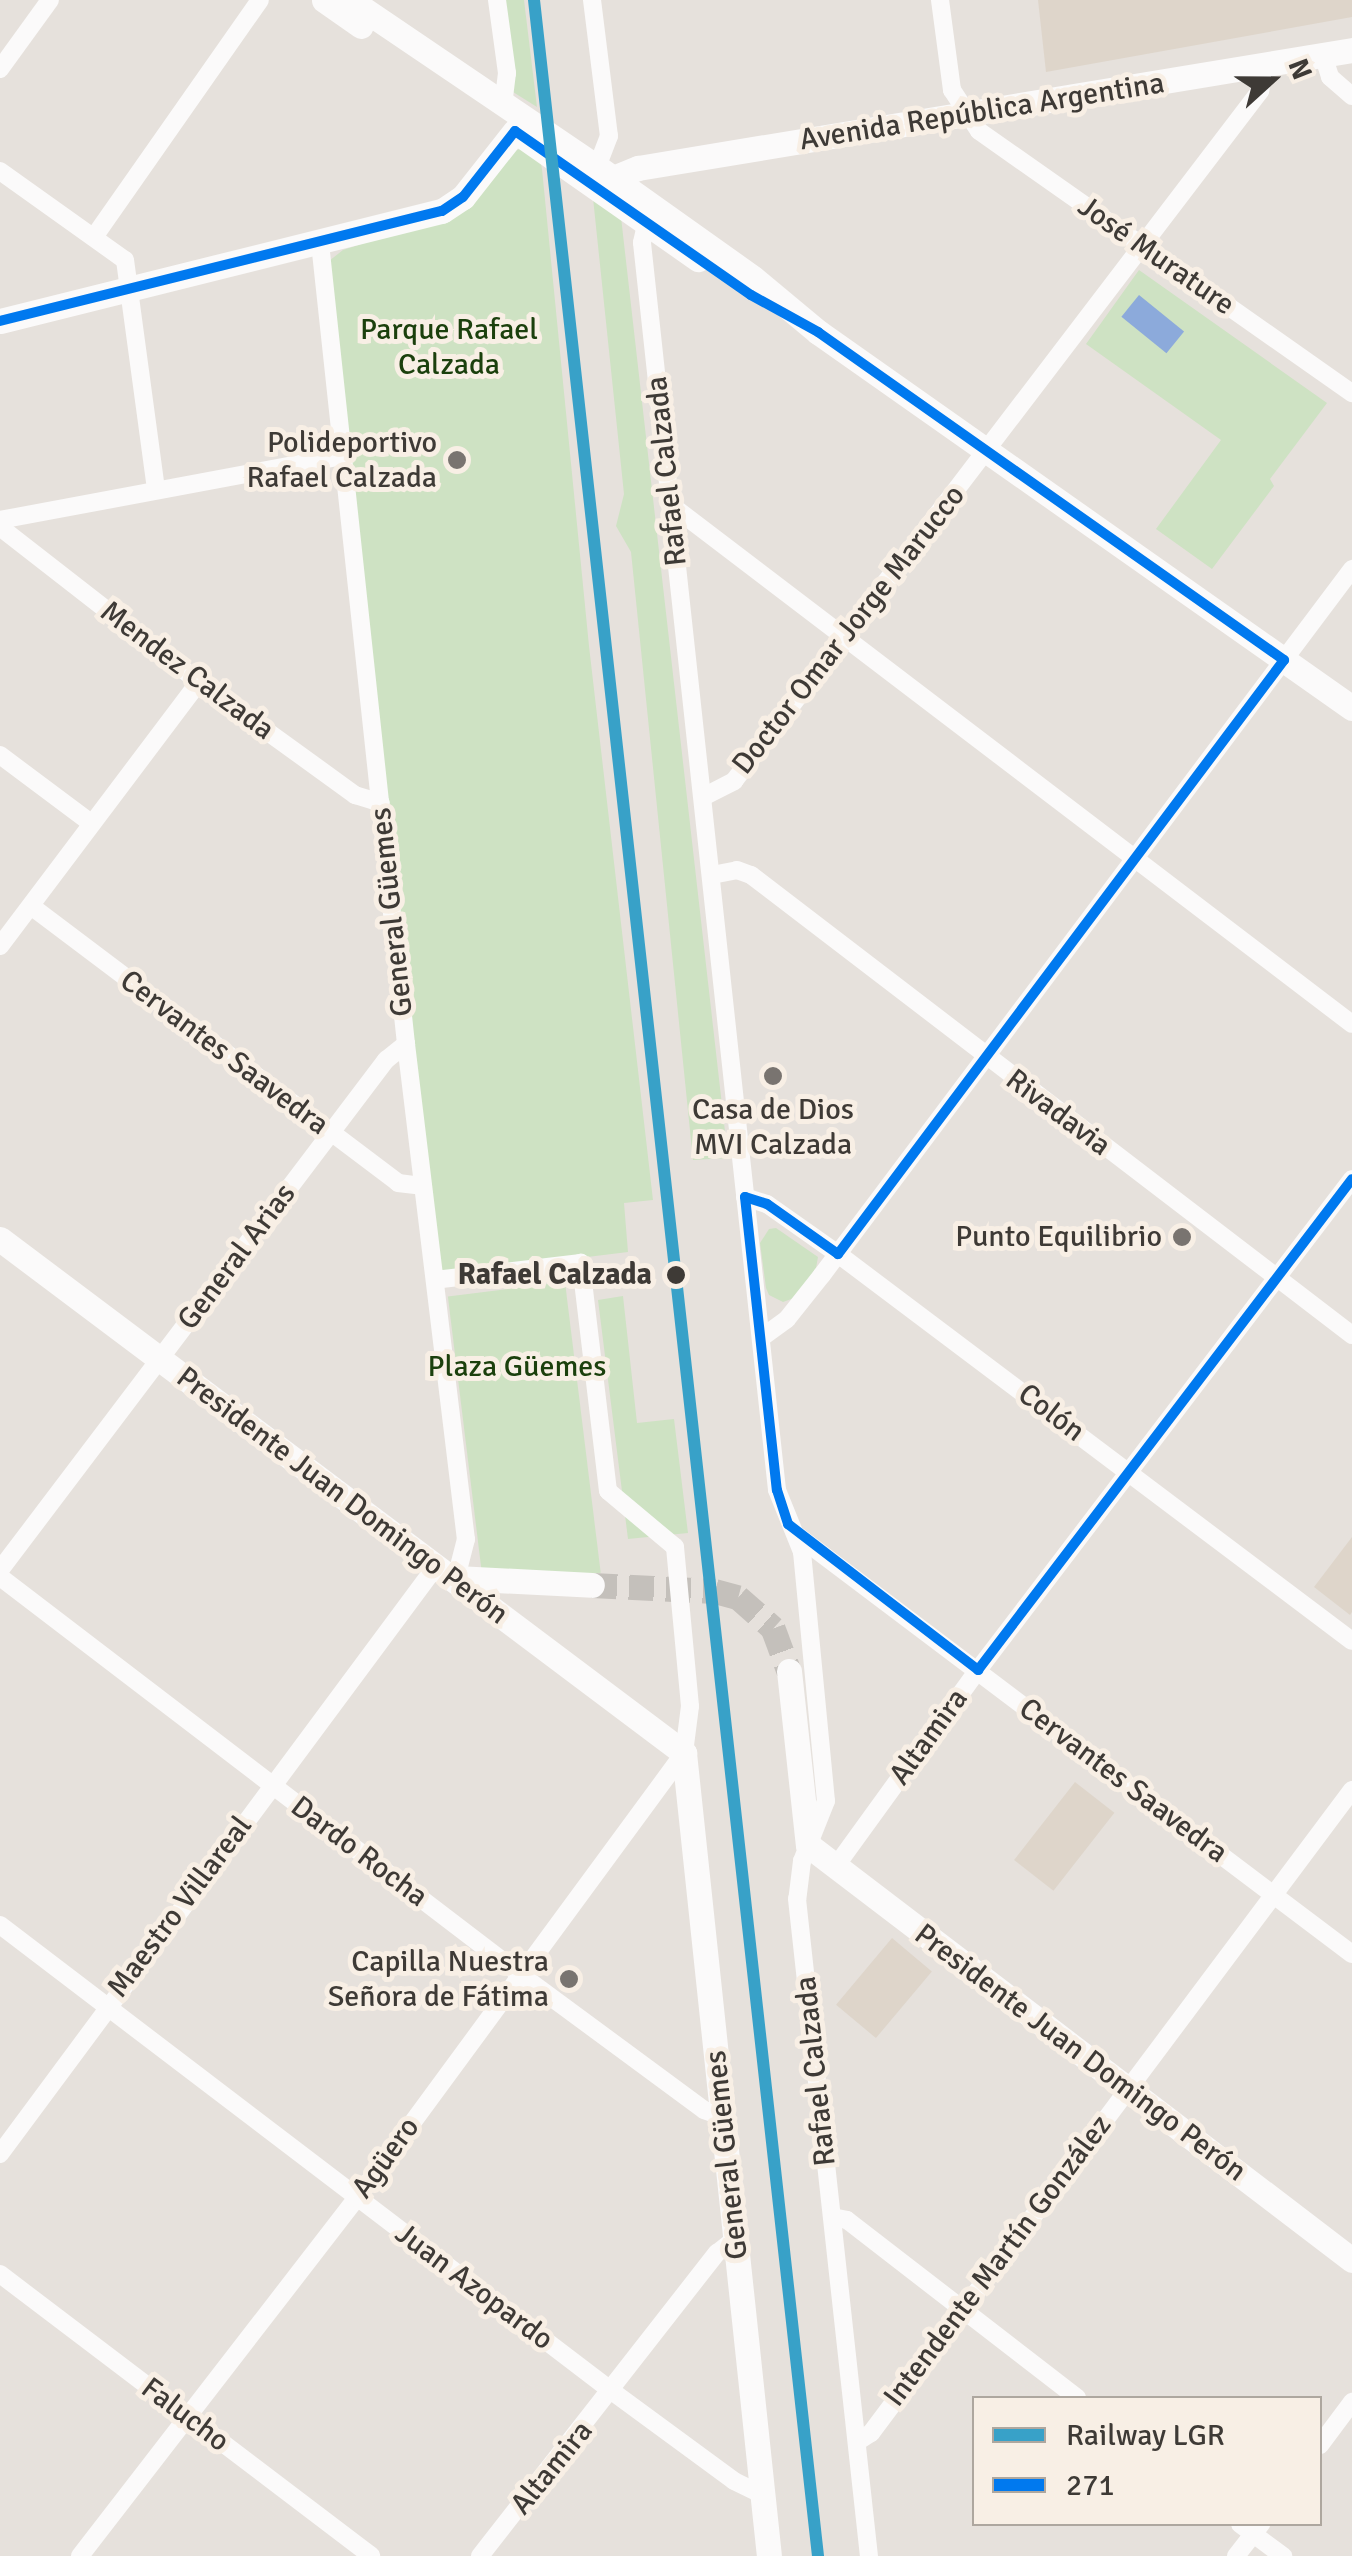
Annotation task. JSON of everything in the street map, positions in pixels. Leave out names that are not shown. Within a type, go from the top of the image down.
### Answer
[{"type":"main road","points":[[324,0],[646,225],[752,295],[818,332]]},
{"type":"main road","points":[[350,0],[605,172],[753,278],[818,332],[1352,708]]},
{"type":"main road","name":"Avenida República Argentina","points":[[605,172],[1352,50]]},
{"type":"main road","points":[[0,321],[442,211],[463,197],[515,132]]},
{"type":"main road","name":"Presidente Juan Domingo Perón","points":[[0,1240],[684,1753]]},
{"type":"main road","points":[[446,1572],[502,1581],[592,1585]]},
{"type":"main road","points":[[790,1671],[808,1845]]},
{"type":"main road","name":"General Güemes","points":[[684,1753],[770,2556]]},
{"type":"main road","name":"Presidente Juan Domingo Perón","points":[[808,1845],[1352,2260]]},
{"type":"street","points":[[0,69],[50,0]]},
{"type":"street","points":[[94,237],[260,0]]},
{"type":"street","points":[[497,0],[507,73],[503,104]]},
{"type":"street","points":[[592,0],[609,136],[605,172]]},
{"type":"street","points":[[940,0],[950,80],[964,115]]},
{"type":"street","points":[[1323,55],[1330,77],[1352,96]]},
{"type":"street","name":"Doctor Omar Jorge Marucco","points":[[703,797],[734,781],[1260,91],[1266,65]]},
{"type":"street","name":"José Murature","points":[[964,115],[993,142],[1352,393]]},
{"type":"street","points":[[0,171],[125,260],[132,288],[156,490]]},
{"type":"street","name":"Rafael Calzada","points":[[646,225],[642,243],[776,1490],[788,1524],[798,1536],[826,1801],[821,1824],[808,1845],[798,1874],[797,1899],[869,2556]]},
{"type":"street","name":"General Güemes","points":[[320,244],[422,1186],[466,1539],[446,1572]]},
{"type":"street","points":[[0,523],[343,456]]},
{"type":"street","points":[[670,504],[1352,1024]]},
{"type":"street","name":"Mendez Calzada","points":[[0,523],[199,682],[355,796],[381,803]]},
{"type":"street","points":[[761,1338],[787,1319],[838,1254],[1352,568]]},
{"type":"street","points":[[0,946],[199,682]]},
{"type":"street","points":[[0,755],[90,823]]},
{"type":"street","name":"Rivadavia","points":[[712,876],[737,870],[752,875],[984,1057],[1352,1334]]},
{"type":"street","name":"Cervantes Saavedra","points":[[31,906],[398,1184],[422,1186]]},
{"type":"street","name":"General Arias","points":[[0,1570],[386,1060],[406,1044]]},
{"type":"street","name":"Altamira","points":[[836,1866],[978,1670],[1352,1179]]},
{"type":"street","name":"Colón","points":[[744,1197],[767,1204],[838,1254],[1352,1641]]},
{"type":"street","points":[[435,1280],[581,1263],[608,1490],[675,1547],[690,1706],[684,1753]]},
{"type":"street","name":"Cervantes Saavedra","points":[[798,1536],[1352,1954]]},
{"type":"street","points":[[466,1539],[474,1558],[502,1581]]},
{"type":"street","name":"Maestro Villareal","points":[[0,2154],[271,1786],[446,1572]]},
{"type":"street","name":"Dardo Rocha","points":[[0,1578],[521,1974],[704,2110],[723,2117]]},
{"type":"street","name":"Agüero","points":[[80,2556],[357,2198],[684,1753]]},
{"type":"street","name":"Intendente Martín González","points":[[857,2442],[870,2433],[1352,1790]]},
{"type":"street","name":"Juan Azopardo","points":[[0,1925],[613,2392],[734,2481],[762,2494]]},
{"type":"street","points":[[832,2218],[847,2220],[1074,2396]]},
{"type":"street","name":"Altamira","points":[[480,2556],[613,2392],[717,2253],[735,2240]]},
{"type":"street","name":"Falucho","points":[[0,2274],[371,2556]]},
{"type":"street","points":[[1322,2443],[1352,2402]]},
{"type":"street","points":[[1236,2556],[1251,2527],[1283,2556]]},
{"type":"shaded area","points":[[1038,0],[1352,0],[1352,17],[1046,72]]},
{"type":"shaded area","points":[[1352,1537],[1352,1612],[1350,1615],[1314,1587]]},
{"type":"shaded area","points":[[1075,1782],[1114,1813],[1053,1891],[1014,1860]]},
{"type":"shaded area","points":[[892,1938],[932,1971],[876,2038],[836,2005]]},
{"type":"green space","points":[[503,0],[524,0],[537,107],[513,92]]},
{"type":"green space","name":"Parque Rafael Calzada","points":[[526,147],[540,159],[542,169],[589,646],[653,1200],[624,1203],[628,1252],[456,1273],[444,1272],[438,1263],[329,261],[343,250],[459,212],[511,152]]},
{"type":"green space","points":[[593,198],[621,217],[728,1158],[693,1160],[631,552],[616,526],[624,494]]},
{"type":"green space","points":[[1139,270],[1327,403],[1270,479],[1274,486],[1212,569],[1156,529],[1221,440],[1086,344]]},
{"type":"green space","points":[[776,1228],[818,1257],[816,1268],[794,1298],[783,1302],[769,1295],[766,1288],[760,1243],[769,1229]]},
{"type":"green space","name":"Plaza Güemes","points":[[565,1282],[601,1573],[484,1587],[448,1296]]},
{"type":"green space","points":[[623,1296],[637,1423],[674,1419],[688,1533],[628,1539],[598,1300]]},
{"type":"water","points":[[1139,295],[1184,332],[1166,353],[1121,317]]},
{"type":"tunnel","points":[[592,1585],[715,1591],[738,1597],[773,1628],[789,1671]]},
{"type":"rail line","name":"LGR","points":[[534,0],[818,2556]]},
{"type":"transit line","name":"271","points":[[0,321],[442,211],[463,197],[515,131],[751,295],[818,332],[1284,660],[838,1254],[767,1204],[745,1197],[777,1490],[788,1524],[978,1670],[1352,1179]]},
{"type":"place","name":"Polideportivo Rafael Calzada","points":[[457,460]]},
{"type":"place","name":"Casa de Dios MVI Calzada","points":[[773,1076]]},
{"type":"place","name":"Punto Equilibrio","points":[[1182,1237]]},
{"type":"place","name":"Rafael Calzada","points":[[676,1275]]},
{"type":"place","name":"Capilla Nuestra Señora de Fátima","points":[[569,1979]]}]
